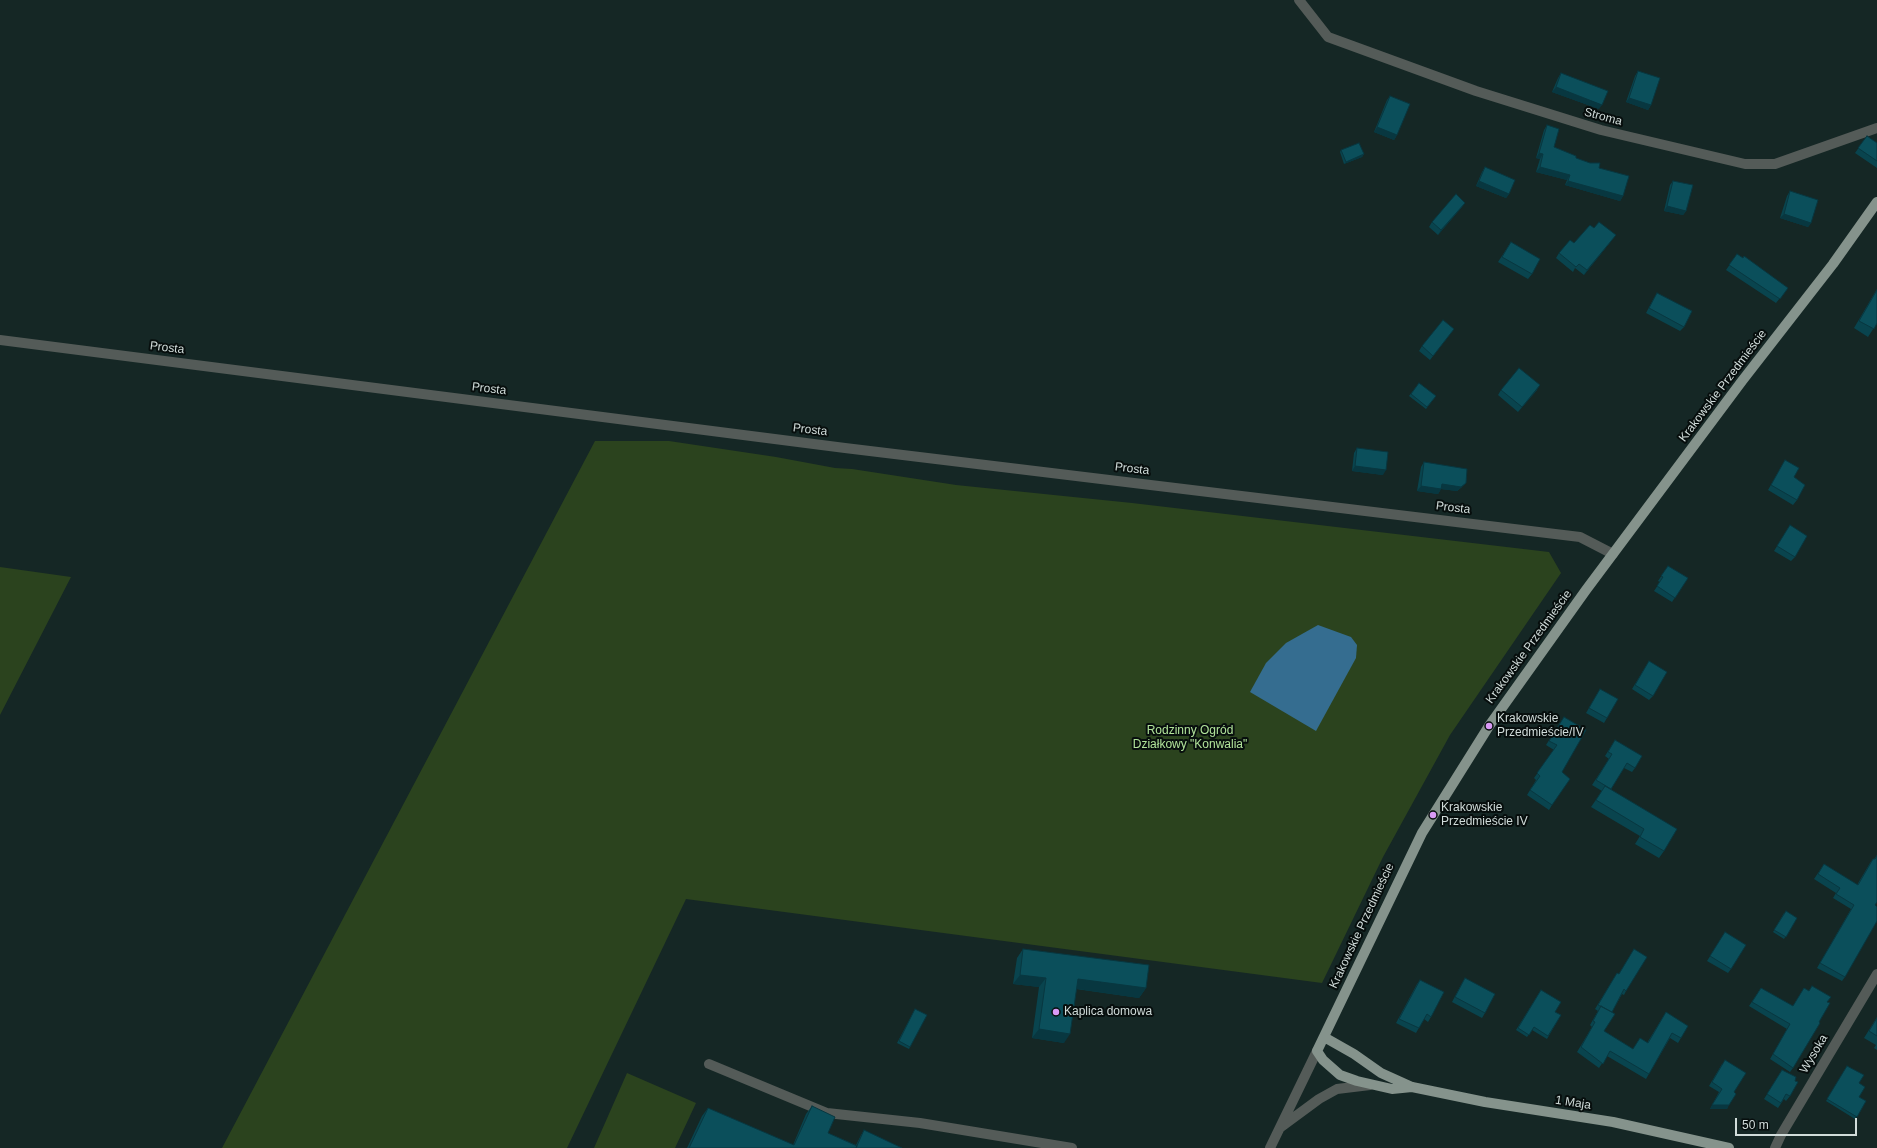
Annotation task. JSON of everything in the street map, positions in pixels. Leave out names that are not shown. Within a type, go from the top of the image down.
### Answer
[{"type":"main road","name":"Krakowskie Przedmieście","points":[[1317,1051],[1403,869],[1429,821],[1489,726],[1613,554],[1742,381],[1833,264],[1877,202]]},
{"type":"main road","name":"1 Maja","points":[[1324,1037],[1349,1051],[1381,1073],[1412,1087],[1485,1102],[1612,1122],[1729,1148]]},
{"type":"main road","name":"1 Maja","points":[[1317,1051],[1323,1060],[1340,1074],[1370,1085],[1392,1089],[1412,1087]]},
{"type":"street","name":"Stroma","points":[[1300,0],[1328,37],[1476,91],[1601,130],[1744,164],[1776,164],[1877,128]]},
{"type":"street","name":"Prosta","points":[[0,340],[853,449],[1580,537],[1613,554]]},
{"type":"street","name":"Wysoka","points":[[1775,1148],[1780,1135],[1877,974]]},
{"type":"street","name":"Krakowskie Przedmieście","points":[[1270,1148],[1317,1051]]},
{"type":"street","points":[[709,1064],[826,1113],[920,1123],[1072,1148]]},
{"type":"street","name":"1 Maja","points":[[1280,1128],[1319,1099],[1337,1089],[1370,1085]]},
{"type":"green space","name":"Rodzinny Ogród Działkowy \"Konwalia\"","points":[[595,441],[669,441],[776,457],[835,468],[852,469],[956,485],[1132,503],[1549,552],[1561,573],[1450,735],[1383,857],[1322,983],[686,899],[567,1148],[222,1148]]},
{"type":"green space","points":[[0,567],[71,577],[0,715]]},
{"type":"green space","points":[[627,1073],[696,1103],[675,1148],[594,1148]]},
{"type":"water","points":[[1318,625],[1351,637],[1357,645],[1356,658],[1316,731],[1250,692],[1266,663],[1286,643]]},
{"type":"building","points":[[1638,71],[1660,78],[1651,105],[1629,98]]},
{"type":"building","points":[[1561,73],[1608,91],[1602,105],[1556,87]]},
{"type":"building","points":[[1390,96],[1410,104],[1397,135],[1377,127]]},
{"type":"building","points":[[1547,125],[1559,129],[1554,147],[1590,163],[1600,163],[1599,168],[1629,176],[1623,196],[1568,181],[1570,175],[1540,167],[1543,154],[1539,153]]},
{"type":"building","points":[[1867,136],[1877,143],[1877,161],[1858,148]]},
{"type":"building","points":[[1359,143],[1364,154],[1346,162],[1341,150]]},
{"type":"building","points":[[1485,167],[1515,180],[1509,194],[1479,181]]},
{"type":"building","points":[[1673,181],[1693,185],[1686,211],[1667,206]]},
{"type":"building","points":[[1790,191],[1818,200],[1811,223],[1784,214]]},
{"type":"building","points":[[1456,194],[1465,203],[1441,230],[1432,222]]},
{"type":"building","points":[[1599,222],[1616,235],[1587,270],[1579,264],[1576,267],[1559,253],[1570,240],[1574,243],[1590,225],[1594,228]]},
{"type":"building","points":[[1511,242],[1540,259],[1532,274],[1502,257]]},
{"type":"building","points":[[1737,254],[1743,258],[1744,256],[1788,288],[1780,299],[1729,265]]},
{"type":"building","points":[[1877,290],[1877,323],[1874,329],[1859,321]]},
{"type":"building","points":[[1657,293],[1692,311],[1684,327],[1649,308]]},
{"type":"building","points":[[1443,320],[1454,329],[1433,356],[1422,346]]},
{"type":"building","points":[[1519,368],[1540,385],[1522,407],[1501,390]]},
{"type":"building","points":[[1419,383],[1436,396],[1427,407],[1411,394]]},
{"type":"building","points":[[1357,448],[1388,452],[1386,470],[1355,466]]},
{"type":"building","points":[[1785,460],[1799,468],[1794,477],[1805,485],[1797,500],[1771,485]]},
{"type":"building","points":[[1424,462],[1467,469],[1466,483],[1461,487],[1442,484],[1441,489],[1421,486]]},
{"type":"building","points":[[1790,525],[1807,536],[1795,557],[1777,546]]},
{"type":"building","points":[[1668,566],[1688,578],[1675,598],[1657,586],[1663,577],[1661,576]]},
{"type":"building","points":[[1649,661],[1667,672],[1653,696],[1635,685]]},
{"type":"building","points":[[1600,689],[1618,699],[1607,718],[1589,708]]},
{"type":"building","points":[[1564,717],[1586,730],[1562,772],[1570,779],[1552,805],[1530,790],[1540,776],[1537,773],[1557,745],[1549,741]]},
{"type":"building","points":[[1615,740],[1642,756],[1635,768],[1627,763],[1611,789],[1596,780],[1612,754],[1608,752]]},
{"type":"building","points":[[1605,786],[1677,829],[1664,851],[1640,837],[1644,829],[1596,800]]},
{"type":"building","points":[[1877,856],[1877,902],[1875,905],[1877,907],[1877,921],[1845,977],[1820,963],[1854,905],[1836,894],[1840,888],[1818,874],[1824,864],[1858,885],[1873,859]]},
{"type":"building","points":[[1786,911],[1797,918],[1786,937],[1774,930]]},
{"type":"building","points":[[1725,932],[1746,945],[1731,969],[1710,956]]},
{"type":"building","points":[[1023,949],[1149,965],[1146,988],[1078,979],[1070,1034],[1039,1029],[1046,978],[1020,975]]},
{"type":"building","points":[[1634,949],[1647,957],[1626,991],[1624,989],[1612,1012],[1598,1005],[1617,973],[1619,974]]},
{"type":"building","points":[[1465,978],[1495,994],[1485,1013],[1455,997]]},
{"type":"building","points":[[1420,980],[1444,992],[1431,1017],[1427,1014],[1419,1028],[1399,1019]]},
{"type":"building","points":[[1812,986],[1831,997],[1827,1002],[1830,1003],[1819,1022],[1820,1023],[1793,1068],[1773,1054],[1790,1024],[1752,1002],[1761,988],[1793,1006],[1804,988],[1809,991]]},
{"type":"building","points":[[1541,990],[1561,1002],[1555,1012],[1561,1015],[1548,1036],[1534,1027],[1529,1035],[1518,1028]]},
{"type":"building","points":[[1601,1006],[1615,1014],[1604,1031],[1633,1049],[1640,1038],[1648,1043],[1666,1012],[1688,1026],[1681,1038],[1672,1033],[1649,1074],[1610,1051],[1603,1064],[1581,1047],[1595,1022],[1593,1021]]},
{"type":"building","points":[[915,1009],[927,1015],[910,1047],[899,1041]]},
{"type":"building","points":[[1877,1018],[1877,1036],[1869,1031]]},
{"type":"building","points":[[1725,1060],[1746,1073],[1734,1092],[1736,1094],[1729,1105],[1712,1105],[1722,1089],[1712,1082]]},
{"type":"building","points":[[1847,1066],[1864,1075],[1859,1083],[1865,1087],[1859,1097],[1866,1101],[1857,1117],[1827,1099]]},
{"type":"building","points":[[1782,1070],[1796,1077],[1795,1081],[1798,1082],[1790,1096],[1786,1094],[1781,1103],[1767,1094]]},
{"type":"building","points":[[812,1106],[835,1117],[828,1133],[857,1146],[856,1148],[689,1148],[708,1108],[794,1145]]},
{"type":"building","points":[[864,1130],[902,1148],[856,1148]]},
{"type":"place","name":"Krakowskie Przedmieście/IV","points":[[1489,726]]},
{"type":"place","name":"Krakowskie Przedmieście IV","points":[[1433,815]]},
{"type":"place","name":"Kaplica domowa","points":[[1056,1012]]}]
